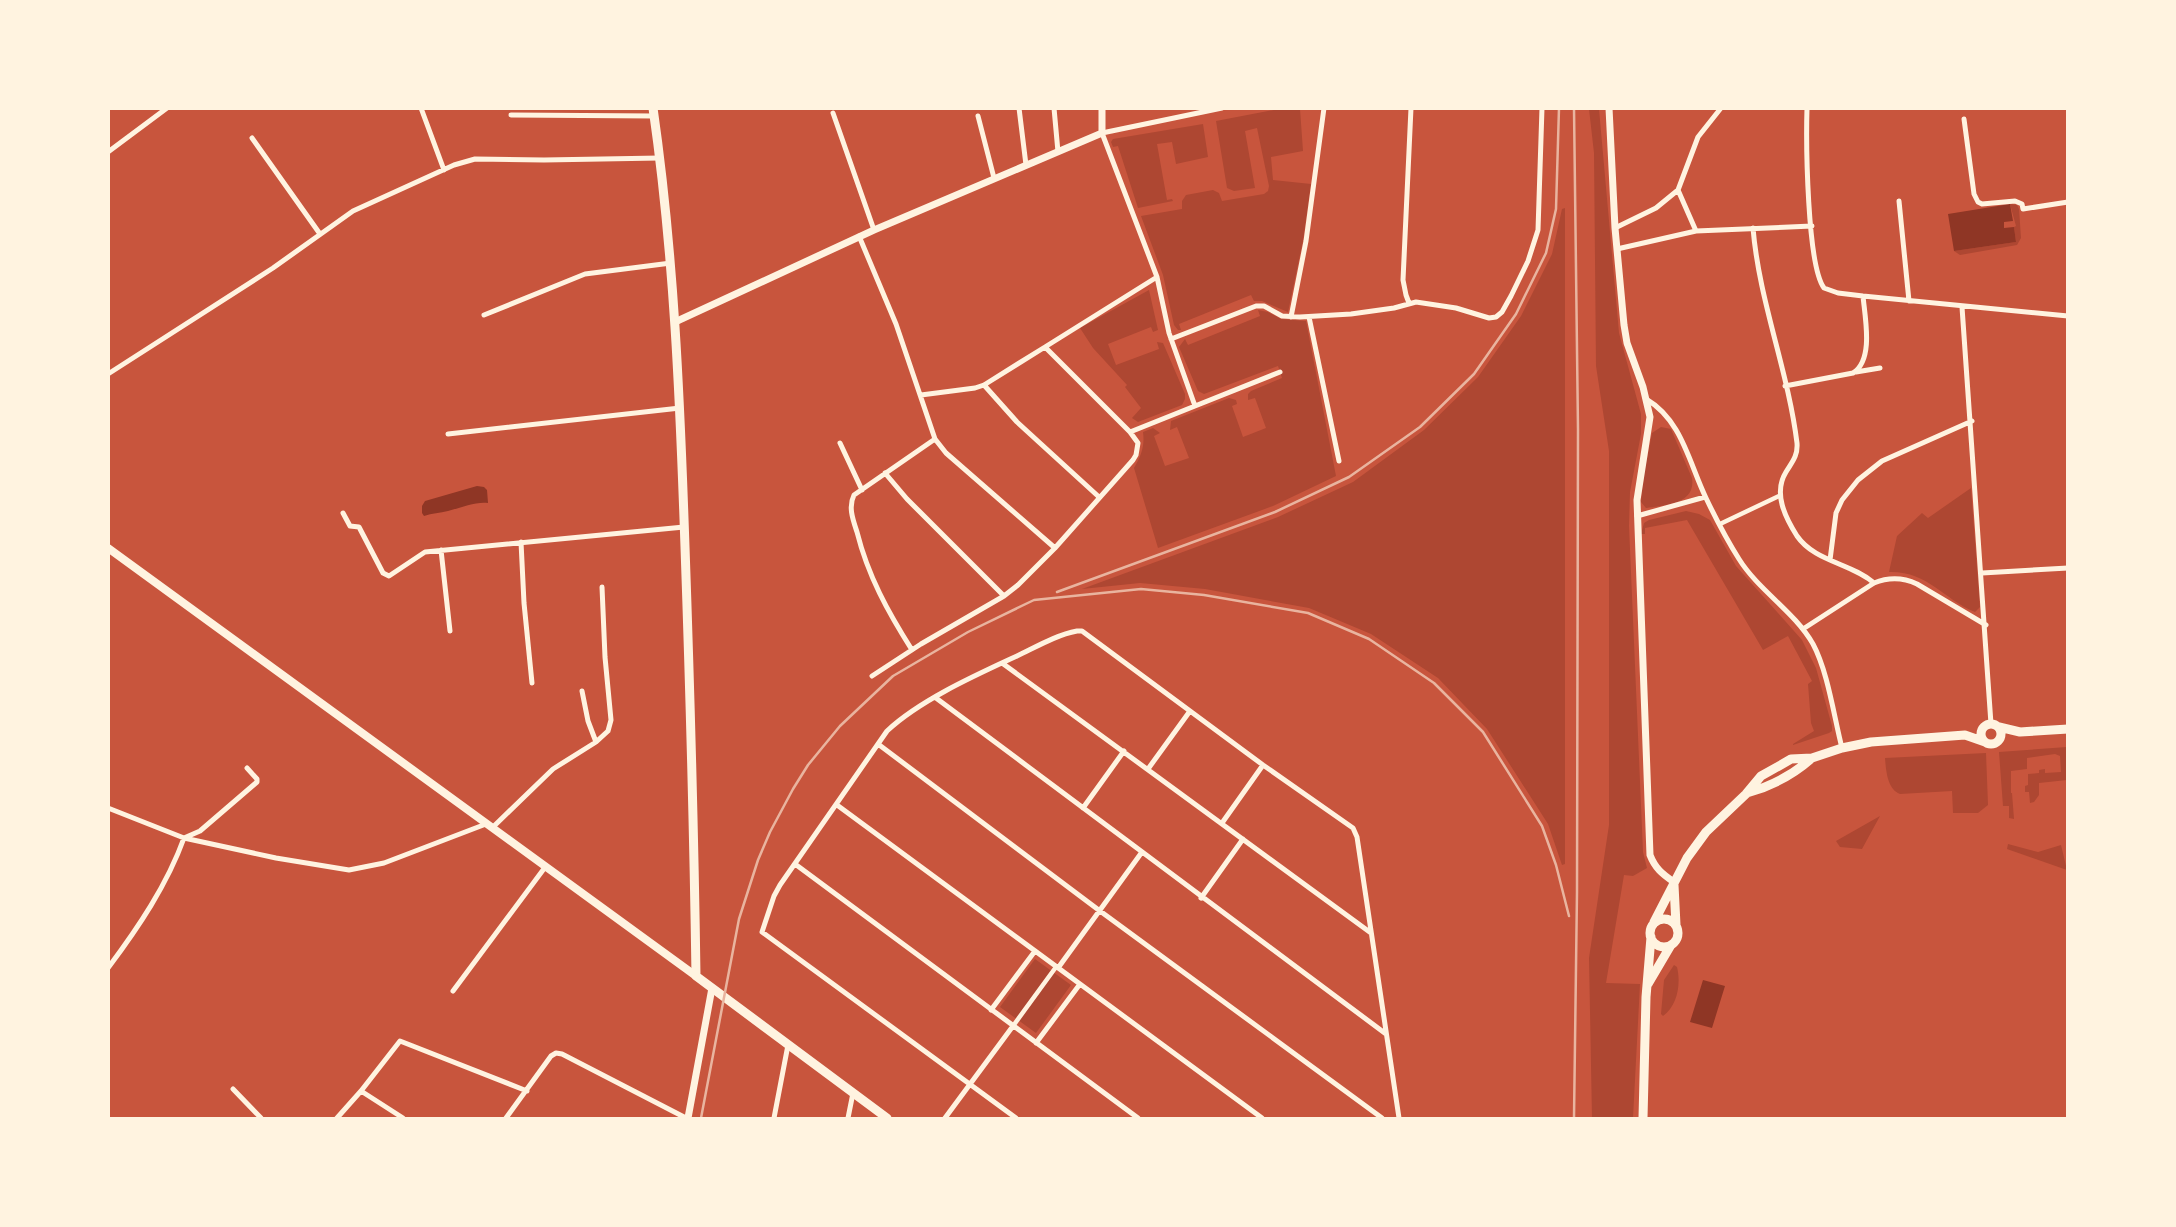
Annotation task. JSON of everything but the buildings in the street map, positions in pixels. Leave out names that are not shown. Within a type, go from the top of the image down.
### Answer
[{"type":"main road","points":[[653,112],[671,263],[680,408],[696,976]]},
{"type":"main road","points":[[108,548],[887,1118]]},
{"type":"main road","points":[[1991,726],[2002,734],[1998,741]]},
{"type":"main road","points":[[1985,742],[1981,734],[1991,726]]},
{"type":"main road","points":[[1643,1118],[1650,930],[1687,858],[1706,832],[1746,794],[1797,772],[1812,758],[1871,741],[1965,736],[1991,726],[2020,732],[2067,729]]},
{"type":"main road","points":[[1965,736],[1991,744],[2020,732]]},
{"type":"main road","points":[[1647,985],[1679,934],[1676,925],[1674,881]]},
{"type":"main road","points":[[1654,922],[1666,918],[1676,925]]},
{"type":"main road","points":[[1651,937],[1659,946],[1671,945]]},
{"type":"street","points":[[108,152],[167,108]]},
{"type":"street","points":[[421,108],[444,170]]},
{"type":"street","points":[[1019,108],[1026,165]]},
{"type":"street","points":[[1054,108],[1058,152]]},
{"type":"street","points":[[1102,108],[1102,133],[1157,277],[1171,339],[1195,405]]},
{"type":"street","points":[[675,322],[859,236],[1102,133],[1222,108]]},
{"type":"street","points":[[1291,317],[1306,241],[1324,108]]},
{"type":"street","points":[[1409,303],[1403,280],[1411,108]]},
{"type":"street","points":[[1171,339],[1256,306],[1264,306],[1282,316],[1309,317],[1373,311],[1416,302],[1456,308],[1489,318],[1496,317],[1502,312],[1528,261],[1538,230],[1542,108]]},
{"type":"street","points":[[1609,108],[1615,228],[1625,334],[1650,417],[1638,487],[1637,516],[1650,855],[1657,869],[1674,881]]},
{"type":"street","points":[[1615,228],[1656,208],[1678,190],[1698,137],[1721,108]]},
{"type":"street","points":[[1807,109],[1812,226],[1817,275],[1824,288],[1863,296],[2067,316]]},
{"type":"street","points":[[511,115],[653,112]]},
{"type":"street","points":[[833,113],[874,230]]},
{"type":"street","points":[[978,116],[994,178]]},
{"type":"street","points":[[1964,119],[1974,194],[1979,202],[2015,201],[2020,202],[2023,209],[2067,202]]},
{"type":"street","points":[[252,138],[320,234]]},
{"type":"street","points":[[108,374],[183,328],[353,211],[444,170],[475,159],[660,158]]},
{"type":"street","points":[[1678,190],[1696,231]]},
{"type":"street","points":[[1899,201],[1909,301]]},
{"type":"street","points":[[1617,249],[1696,231],[1812,226]]},
{"type":"street","points":[[1753,228],[1756,264],[1797,449],[1782,479],[1780,496],[1793,529],[1801,541],[1811,550],[1859,572],[1874,583]]},
{"type":"street","points":[[859,236],[896,324],[935,439],[946,453],[1055,548]]},
{"type":"street","points":[[484,315],[585,274],[671,263]]},
{"type":"street","points":[[921,395],[984,385],[1157,277]]},
{"type":"street","points":[[1853,373],[1862,365],[1866,356],[1863,296]]},
{"type":"street","points":[[1962,307],[1972,421],[1991,726]]},
{"type":"street","points":[[1309,317],[1339,461]]},
{"type":"street","points":[[872,676],[1004,596],[1028,576],[1136,455],[1138,443],[1130,432],[1045,347]]},
{"type":"street","points":[[1785,386],[1880,368]]},
{"type":"street","points":[[1130,432],[1280,372]]},
{"type":"street","points":[[984,385],[1017,422],[1100,497]]},
{"type":"street","points":[[1646,399],[1661,409],[1675,428],[1705,497],[1743,565],[1803,629],[1813,645],[1822,665],[1842,748]]},
{"type":"street","points":[[448,434],[680,408]]},
{"type":"street","points":[[1830,560],[1836,513],[1853,485],[1882,461],[1972,421]]},
{"type":"street","points":[[912,650],[877,591],[859,543],[850,505],[854,495],[935,439]]},
{"type":"street","points":[[840,443],[862,490]]},
{"type":"street","points":[[886,473],[907,499],[1004,596]]},
{"type":"street","points":[[1720,524],[1780,496]]},
{"type":"street","points":[[1637,516],[1705,497]]},
{"type":"street","points":[[343,513],[350,526],[359,527],[383,573],[387,575],[391,575],[418,554],[441,550],[684,527]]},
{"type":"street","points":[[521,542],[532,683]]},
{"type":"street","points":[[441,550],[450,631]]},
{"type":"street","points":[[1982,573],[2067,568]]},
{"type":"street","points":[[1803,629],[1874,583],[1886,579],[1907,580],[1986,625]]},
{"type":"street","points":[[108,808],[184,838],[276,858],[349,870],[384,863],[489,826],[553,769],[608,732],[611,720],[602,587]]},
{"type":"street","points":[[1016,1118],[762,932],[774,896],[887,731],[898,721],[936,698],[1002,663],[1066,634],[1082,631],[1353,828],[1357,837],[1399,1118]]},
{"type":"street","points":[[1002,663],[1371,933]]},
{"type":"street","points":[[582,691],[588,721],[596,742]]},
{"type":"street","points":[[936,698],[1386,1034]]},
{"type":"street","points":[[1148,769],[1190,711]]},
{"type":"street","points":[[878,744],[1382,1118]]},
{"type":"street","points":[[1083,808],[1124,751]]},
{"type":"street","points":[[1222,823],[1263,765]]},
{"type":"street","points":[[108,968],[159,892],[178,856],[184,838],[200,831],[257,782],[247,768]]},
{"type":"street","points":[[837,805],[1262,1118]]},
{"type":"street","points":[[1201,898],[1243,839]]},
{"type":"street","points":[[945,1118],[1142,852]]},
{"type":"street","points":[[795,864],[1138,1118]]},
{"type":"street","points":[[453,991],[546,866]]},
{"type":"street","points":[[991,1010],[1035,951]]},
{"type":"street","points":[[1036,1043],[1080,984]]},
{"type":"street","points":[[506,1118],[551,1056],[556,1053],[687,1118],[712,988]]},
{"type":"street","points":[[337,1118],[400,1041],[527,1091]]},
{"type":"street","points":[[774,1118],[788,1045]]},
{"type":"street","points":[[233,1089],[261,1118]]},
{"type":"street","points":[[361,1091],[403,1118]]},
{"type":"street","points":[[848,1118],[853,1093]]},
{"type":"shaded area","points":[[1279,109],[1300,109],[1303,151],[1271,157],[1273,180],[1311,184],[1303,241],[1288,312],[1262,301],[1254,301],[1251,295],[1179,324],[1181,330],[1178,330],[1174,325],[1163,275],[1141,216],[1182,209],[1182,201],[1186,195],[1213,190],[1219,193],[1222,201],[1268,191],[1257,128],[1245,131],[1255,188],[1234,191],[1227,188],[1216,121]]},
{"type":"shaded area","points":[[1589,109],[1599,109],[1619,333],[1641,414],[1641,434],[1630,492],[1629,526],[1643,852],[1647,868],[1633,876],[1624,875],[1606,983],[1640,984],[1633,1118],[1592,1118],[1589,958],[1609,825],[1609,451],[1596,366],[1594,153]]},
{"type":"shaded area","points":[[1203,124],[1208,157],[1176,164],[1172,142],[1157,144],[1167,200],[1173,201],[1138,208],[1118,146],[1113,147],[1111,142],[1113,139]]},
{"type":"shaded area","points":[[2010,204],[2017,205],[2019,209],[2021,238],[2017,245],[1960,255],[1954,251],[2016,242],[2016,226]]},
{"type":"shaded area","points":[[2010,204],[2013,221],[2004,222],[2004,228],[2014,227],[2016,242],[1954,251],[1948,214]]},
{"type":"shaded area","points":[[1565,208],[1565,864],[1562,865],[1548,824],[1487,729],[1438,678],[1371,634],[1309,608],[1205,589],[1140,583],[1082,589],[1278,517],[1353,482],[1424,430],[1478,377],[1521,316],[1552,254],[1562,209]]},
{"type":"shaded area","points":[[1149,290],[1158,330],[1153,332],[1151,327],[1108,344],[1116,365],[1159,349],[1157,342],[1163,343],[1185,399],[1182,405],[1138,422],[1132,418],[1141,408],[1125,387],[1127,385],[1093,348],[1080,328]]},
{"type":"shaded area","points":[[1258,310],[1281,319],[1306,321],[1336,476],[1273,506],[1158,548],[1134,468],[1142,451],[1143,432],[1153,428],[1160,433],[1154,436],[1165,466],[1189,458],[1177,427],[1170,430],[1171,421],[1229,398],[1236,400],[1237,404],[1232,406],[1243,437],[1266,428],[1255,398],[1248,400],[1248,394],[1282,378],[1278,366],[1204,394],[1198,391],[1179,347],[1185,339],[1188,345],[1260,316]]},
{"type":"shaded area","points":[[1661,427],[1671,429],[1692,478],[1692,487],[1678,502],[1646,508],[1641,502],[1643,479],[1652,433]]},
{"type":"shaded area","points":[[477,486],[487,490],[488,503],[424,516],[422,513],[425,501]]},
{"type":"shaded area","points":[[1971,488],[1980,607],[1975,612],[1925,581],[1903,573],[1889,572],[1897,536],[1922,513],[1928,518]]},
{"type":"shaded area","points":[[1686,511],[1710,520],[1736,566],[1802,640],[1816,668],[1832,726],[1829,733],[1793,745],[1814,731],[1808,684],[1812,681],[1788,636],[1763,650],[1687,520],[1645,528],[1645,534],[1641,534],[1644,523],[1649,520]]},
{"type":"shaded area","points":[[2067,747],[2067,780],[2039,783],[2039,795],[2034,802],[2030,803],[2029,792],[2025,792],[2028,774],[2039,773],[2039,770],[2045,769],[2045,773],[2061,772],[2060,756],[2055,754],[2027,758],[2027,769],[2011,771],[2014,819],[2009,818],[2009,806],[2003,806],[1999,752]]},
{"type":"shaded area","points":[[1986,753],[1988,805],[1978,813],[1953,813],[1952,791],[1896,792],[1890,784],[1885,758]]},
{"type":"shaded area","points":[[1880,816],[1862,849],[1840,847],[1836,841]]},
{"type":"shaded area","points":[[2008,844],[2038,852],[2061,845],[2067,870],[2007,849]]},
{"type":"shaded area","points":[[1035,959],[1071,985],[1036,1033],[1000,1007]]},
{"type":"shaded area","points":[[1674,965],[1678,973],[1677,993],[1672,1006],[1663,1016],[1664,980]]},
{"type":"shaded area","points":[[1703,980],[1725,986],[1712,1028],[1690,1022]]},
{"type":"railway","points":[[1057,592],[1275,512],[1349,477],[1420,427],[1474,374],[1516,314],[1546,253],[1556,209],[1559,108]]},
{"type":"railway","points":[[1574,108],[1578,429],[1574,1118]]},
{"type":"railway","points":[[701,1118],[739,919],[770,832],[808,765],[840,726],[893,676],[968,632],[1034,600],[1141,589],[1204,595],[1308,613],[1369,639],[1434,683],[1483,732],[1542,826],[1556,865],[1569,916]]}]
